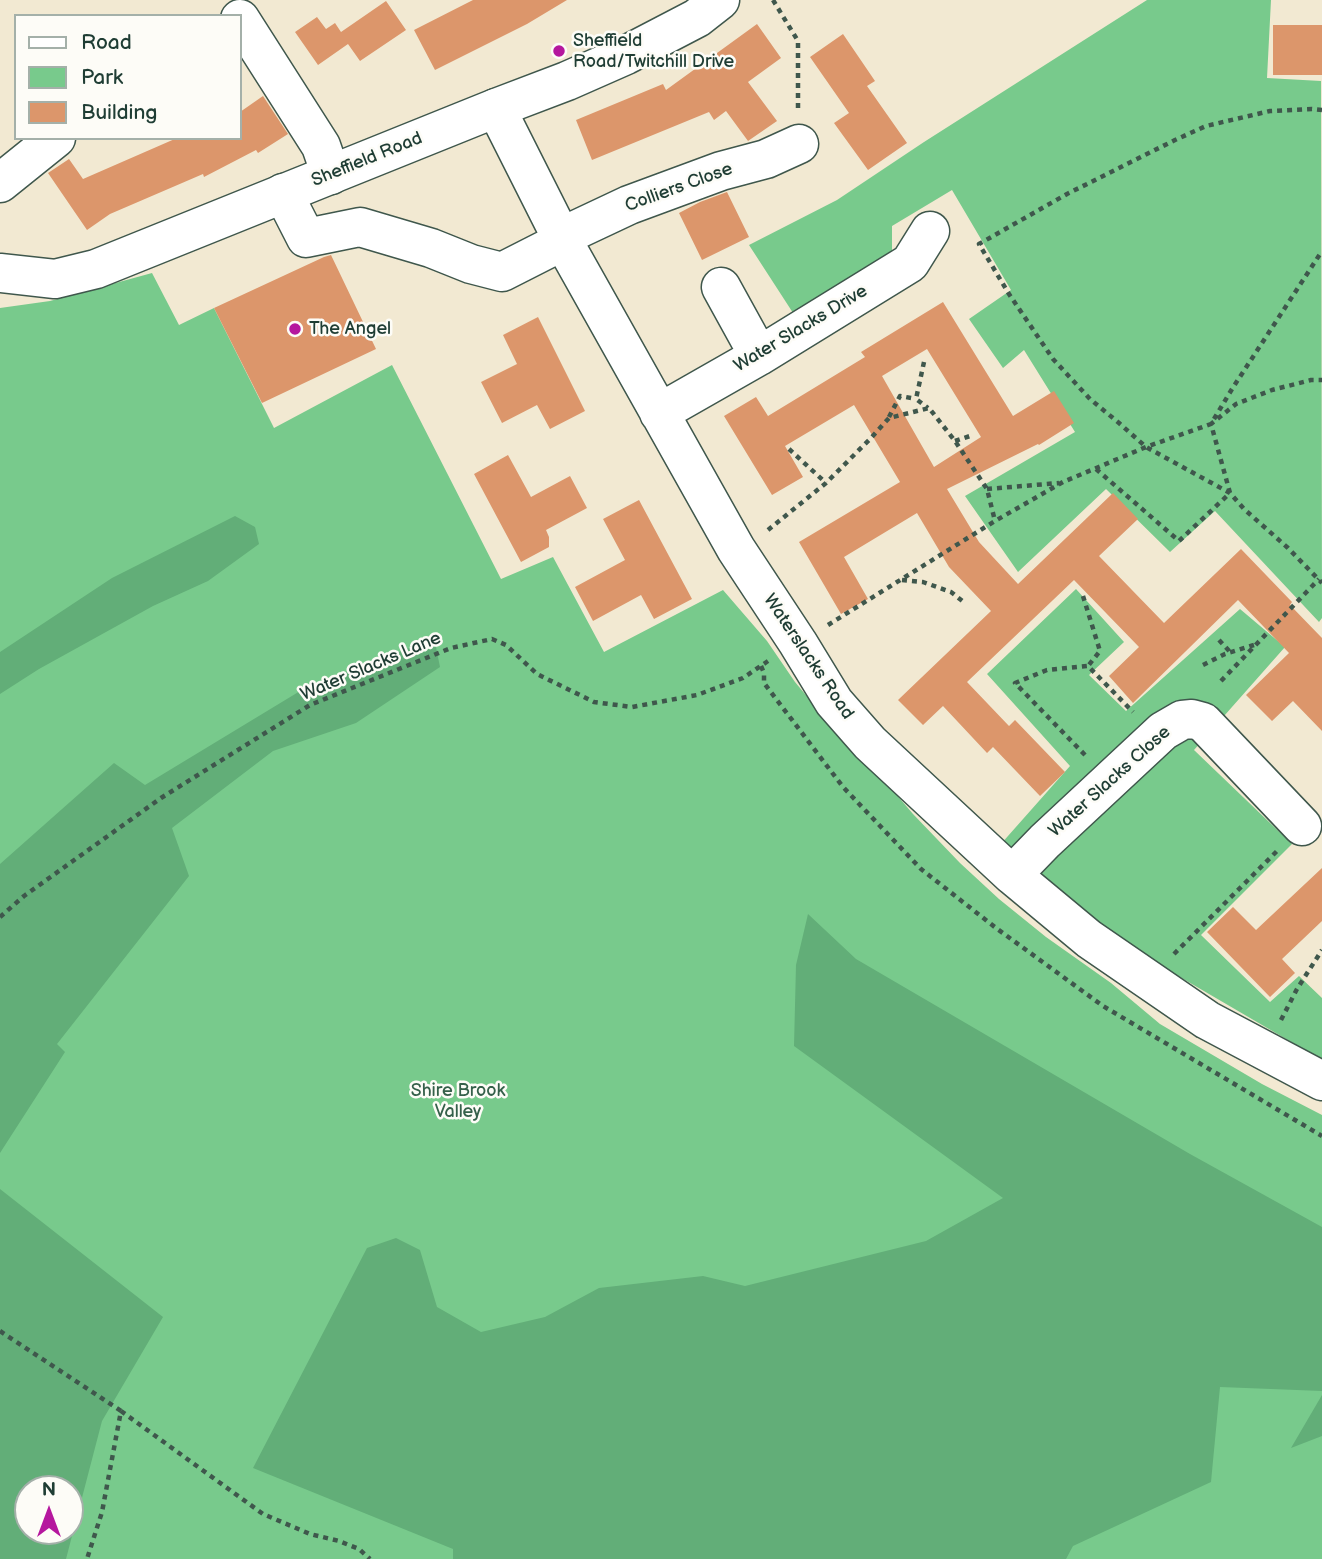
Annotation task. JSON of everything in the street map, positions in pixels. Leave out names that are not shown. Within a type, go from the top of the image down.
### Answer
[{"type":"street","name":"Sheffield Road","points":[[0,273],[55,279],[96,270],[567,81],[626,55],[697,18],[720,0]]},
{"type":"street","points":[[242,22],[321,146],[331,175]]},
{"type":"street","name":"Waterslacks Road","points":[[496,108],[562,239],[736,549],[834,702],[870,743],[1012,875],[1089,939],[1207,1020],[1322,1081]]},
{"type":"street","points":[[0,183],[54,140]]},
{"type":"street","name":"Colliers Close","points":[[283,193],[306,239],[360,228],[502,272],[629,205],[720,171],[766,159],[799,144]]},
{"type":"street","name":"Water Slacks Drive","points":[[659,412],[759,356],[910,263],[930,231]]},
{"type":"street","points":[[721,287],[759,356]]},
{"type":"street","name":"Water Slacks Close","points":[[1012,875],[1163,731],[1182,720],[1203,722],[1292,836]]},
{"type":"path","points":[[773,0],[798,41],[799,144]]},
{"type":"path","points":[[1221,681],[1320,581],[1230,493],[1146,447],[1090,399],[1053,359],[979,244],[1067,194],[1206,127],[1269,111],[1322,110]]},
{"type":"path","points":[[1230,493],[1211,424],[1322,251]]},
{"type":"path","points":[[916,399],[924,362]]},
{"type":"path","points":[[827,625],[1063,482],[1146,447],[1211,424],[1236,404],[1272,390],[1311,380],[1322,380]]},
{"type":"path","points":[[768,530],[826,483],[871,438],[888,418],[900,396],[916,399],[929,408],[955,442],[987,489],[995,521]]},
{"type":"path","points":[[888,418],[929,408]]},
{"type":"path","points":[[955,442],[970,436]]},
{"type":"path","points":[[789,449],[826,483]]},
{"type":"path","points":[[1096,469],[1179,541],[1230,493]]},
{"type":"path","points":[[987,489],[1063,482]]},
{"type":"path","points":[[901,580],[923,582],[951,592],[966,604]]},
{"type":"path","points":[[1083,596],[1100,651],[1088,667],[1047,670],[1015,683],[1087,758]]},
{"type":"path","name":"Water Slacks Lane","points":[[0,917],[24,896],[161,798],[310,705],[451,648],[492,639],[506,645],[537,674],[594,702],[632,707],[697,695],[743,678],[775,657]]},
{"type":"path","points":[[1219,640],[1231,653]]},
{"type":"path","points":[[1203,666],[1256,644]]},
{"type":"path","points":[[1088,667],[1134,713]]},
{"type":"path","points":[[1174,954],[1292,836]]},
{"type":"path","points":[[1281,1020],[1322,950]]},
{"type":"path","points":[[0,1331],[121,1411],[263,1514],[310,1534],[359,1549],[370,1559]]},
{"type":"path","points":[[88,1559],[102,1512],[121,1411]]},
{"type":"green space","points":[[1147,0],[1271,0],[1267,78],[1321,81],[1322,618],[1319,622],[1215,511],[1170,552],[1106,489],[1018,572],[965,496],[1075,432],[1024,350],[1003,368],[969,319],[1011,290],[952,190],[892,226],[892,257],[795,316],[749,245],[837,200]]},
{"type":"green space","name":"Shire Brook Valley","points":[[152,273],[179,325],[214,308],[274,428],[392,365],[501,579],[553,557],[604,652],[723,590],[767,641],[795,682],[840,736],[960,863],[999,899],[1046,937],[1111,983],[1160,1024],[1262,1084],[1322,1115],[1322,1559],[0,1559],[0,308],[50,301]]},
{"type":"green space","points":[[235,516],[255,527],[259,544],[208,581],[153,606],[39,669],[0,694],[0,652],[112,578]]},
{"type":"green space","points":[[1076,589],[1124,642],[1089,675],[1126,711],[1240,609],[1285,647],[1194,750],[1292,844],[1201,935],[1270,1002],[1299,976],[1322,998],[1322,1060],[1096,928],[1000,845],[1070,766],[987,674]]},
{"type":"green space","points":[[435,642],[440,667],[356,723],[273,751],[172,828],[189,876],[57,1044],[65,1052],[0,1153],[0,864],[114,763],[145,785],[310,685],[423,643]]},
{"type":"green space","points":[[808,914],[856,959],[1190,1154],[1322,1227],[1322,1391],[1220,1387],[1211,1482],[1073,1546],[1066,1559],[453,1559],[453,1549],[253,1468],[367,1248],[396,1238],[420,1250],[437,1307],[481,1332],[545,1317],[599,1288],[703,1276],[745,1286],[926,1241],[1003,1198],[794,1046],[796,965]]},
{"type":"green space","points":[[0,1189],[163,1317],[102,1421],[84,1490],[84,1475],[14,1475],[14,1545],[70,1545],[66,1559],[0,1559]]},
{"type":"green space","points":[[1322,1395],[1322,1436],[1291,1448]]},
{"type":"building","points":[[473,0],[567,0],[527,24],[435,70],[414,30]]},
{"type":"building","points":[[386,1],[406,30],[360,61],[348,44],[318,65],[295,32],[317,17],[326,29],[335,23],[341,32]]},
{"type":"building","points":[[757,24],[781,58],[748,82],[777,121],[748,141],[726,111],[714,120],[709,112],[592,160],[576,120],[663,84],[666,90]]},
{"type":"building","points":[[1273,25],[1322,25],[1322,75],[1273,75]]},
{"type":"building","points":[[843,34],[875,81],[867,86],[907,143],[868,170],[834,123],[849,113],[810,57]]},
{"type":"building","points":[[263,96],[288,134],[258,153],[256,150],[204,177],[203,174],[110,214],[87,230],[48,173],[69,159],[83,179],[172,140],[242,140],[242,111]]},
{"type":"building","points":[[727,192],[749,237],[702,260],[679,213]]},
{"type":"building","name":"The Angel","points":[[331,255],[376,349],[262,403],[214,308]]},
{"type":"building","points":[[943,302],[1013,416],[1054,391],[1074,423],[1039,445],[947,489],[979,542],[1018,584],[1113,493],[1138,519],[1099,556],[1164,623],[1241,549],[1322,638],[1322,731],[1293,701],[1272,721],[1246,695],[1289,653],[1238,600],[1133,703],[1109,676],[1139,647],[1074,580],[967,682],[1009,726],[1015,720],[1065,772],[1040,796],[993,747],[987,753],[943,706],[923,725],[898,700],[991,611],[949,567],[917,513],[844,557],[868,599],[841,614],[799,542],[900,482],[854,405],[785,446],[803,477],[772,495],[724,416],[756,397],[768,416],[865,357],[861,352]],"holes":[[[927,349],[981,437],[934,467],[882,376]]]},
{"type":"building","points":[[538,317],[585,411],[550,429],[537,405],[502,423],[481,382],[517,364],[503,335]]},
{"type":"building","points":[[508,455],[531,497],[570,476],[587,508],[546,530],[549,547],[521,562],[474,474]]},
{"type":"building","points":[[639,500],[692,599],[654,619],[641,595],[593,621],[575,587],[625,560],[603,519]]},
{"type":"building","points":[[1322,868],[1322,921],[1282,959],[1295,973],[1270,997],[1207,932],[1233,907],[1256,930]]},
{"type":"place","name":"Sheffield Road/Twitchill Drive","points":[[559,51]]},
{"type":"place","name":"The Angel","points":[[295,329]]}]
